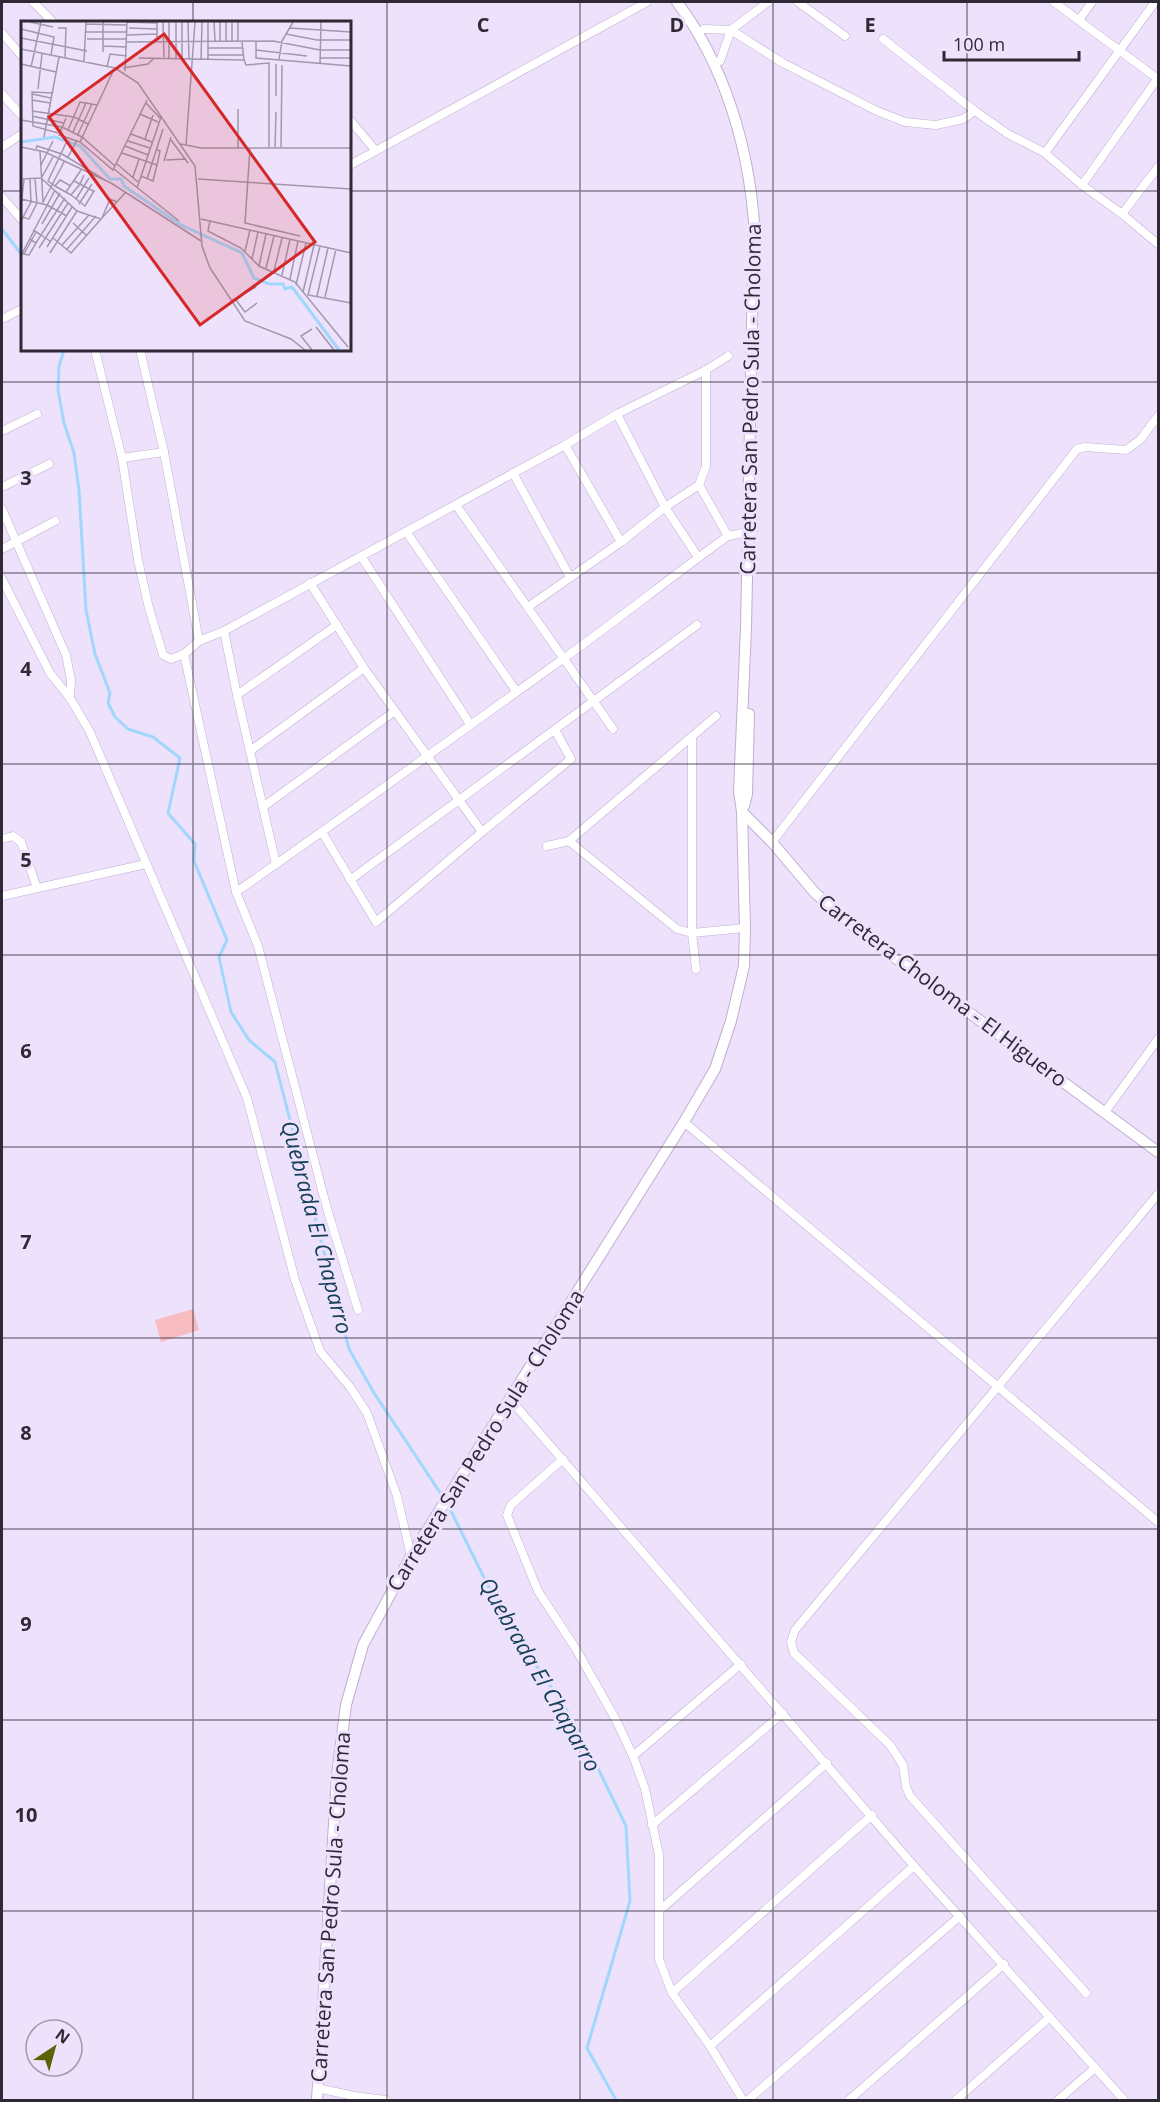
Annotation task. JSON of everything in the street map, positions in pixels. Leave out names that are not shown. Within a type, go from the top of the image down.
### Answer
[{"type":"main road","name":"Carretera San Pedro Sula - Choloma","points":[[316,2100],[337,1775],[346,1705],[363,1645],[411,1556],[715,1069],[731,1021],[744,966],[742,812],[747,794],[753,204],[732,109],[714,63],[698,32],[677,2]]},
{"type":"main road","name":"Carretera San Pedro Sula - Choloma","points":[[685,2],[704,29],[720,60],[738,107],[752,157],[759,199],[761,222],[750,531]]},
{"type":"main road","name":"Carretera Choloma - El Higuero","points":[[742,812],[772,842],[814,893],[860,932],[1158,1152]]},
{"type":"street","points":[[33,2],[52,21]]},
{"type":"street","points":[[351,164],[647,2]]},
{"type":"street","points":[[720,60],[731,30],[768,2]]},
{"type":"street","points":[[798,2],[845,36]]},
{"type":"street","points":[[1054,2],[1158,78],[1082,185]]},
{"type":"street","points":[[1079,20],[1092,2]]},
{"type":"street","points":[[1045,153],[1155,2]]},
{"type":"street","points":[[704,29],[731,30],[783,63],[877,111],[906,122],[936,125],[963,119],[975,111]]},
{"type":"street","points":[[2,33],[21,55]]},
{"type":"street","points":[[882,39],[975,111],[1008,134],[1045,153],[1158,244]]},
{"type":"street","points":[[2,93],[21,115]]},
{"type":"street","points":[[351,121],[375,150]]},
{"type":"street","points":[[2,147],[21,135]]},
{"type":"street","points":[[1122,214],[1158,167]]},
{"type":"street","points":[[2,197],[21,219]]},
{"type":"street","points":[[2,318],[21,309]]},
{"type":"street","points":[[95,351],[122,458],[138,560],[149,608],[163,655],[171,659],[184,654],[199,641],[224,631],[407,533],[565,446],[617,414],[706,370],[728,356]]},
{"type":"street","points":[[140,351],[164,452],[199,641]]},
{"type":"street","points":[[528,607],[621,542],[665,507],[699,485],[706,466],[706,370]]},
{"type":"street","points":[[2,431],[37,414]]},
{"type":"street","points":[[617,414],[665,507],[698,557]]},
{"type":"street","points":[[772,842],[1077,449],[1085,447],[1126,450],[1140,440],[1158,416]]},
{"type":"street","points":[[565,446],[621,542]]},
{"type":"street","points":[[122,458],[164,452]]},
{"type":"street","points":[[2,487],[49,464]]},
{"type":"street","points":[[513,474],[570,577]]},
{"type":"street","points":[[699,485],[728,536]]},
{"type":"street","points":[[456,505],[613,729]]},
{"type":"street","points":[[2,509],[66,655],[71,680],[70,698]]},
{"type":"street","points":[[2,549],[55,521]]},
{"type":"street","points":[[236,892],[564,658],[698,557],[728,536],[750,531]]},
{"type":"street","points":[[407,533],[516,691]]},
{"type":"street","points":[[361,556],[470,724]]},
{"type":"street","points":[[2,579],[50,673],[70,698],[94,741],[247,1098],[295,1280],[320,1351],[350,1386],[367,1413],[397,1496],[411,1556]]},
{"type":"street","points":[[310,583],[364,668],[482,832]]},
{"type":"street","points":[[237,695],[337,625]]},
{"type":"street","points":[[350,880],[697,626]]},
{"type":"street","points":[[224,631],[276,864]]},
{"type":"street","points":[[184,654],[236,892],[258,946],[326,1205],[358,1310]]},
{"type":"street","points":[[250,751],[364,668]]},
{"type":"street","points":[[262,807],[395,711]]},
{"type":"street","points":[[548,846],[569,841],[716,716]]},
{"type":"street","points":[[322,832],[376,922],[571,759],[555,730]]},
{"type":"street","points":[[692,737],[692,933],[696,969]]},
{"type":"street","points":[[2,839],[13,836],[21,842],[37,888]]},
{"type":"street","points":[[569,841],[677,929],[692,933],[745,928]]},
{"type":"street","points":[[2,896],[146,864]]},
{"type":"street","points":[[1105,1112],[1158,1039]]},
{"type":"street","points":[[684,1122],[997,1388],[1158,1521]]},
{"type":"street","points":[[1086,1993],[910,1796],[906,1787],[903,1765],[891,1745],[794,1653],[791,1642],[795,1630],[1158,1194]]},
{"type":"street","points":[[510,1399],[914,1866],[1124,2100]]},
{"type":"street","points":[[563,1459],[511,1505],[507,1515],[538,1591],[576,1649],[616,1720],[633,1756],[645,1790],[659,1855],[659,1959],[672,1993],[710,2046],[743,2100]]},
{"type":"street","points":[[633,1756],[741,1664]]},
{"type":"street","points":[[652,1825],[783,1713]]},
{"type":"street","points":[[660,1910],[827,1763]]},
{"type":"street","points":[[672,1993],[872,1815]]},
{"type":"street","points":[[710,2046],[914,1866]]},
{"type":"street","points":[[748,2100],[960,1916]]},
{"type":"street","points":[[849,2100],[1004,1964]]},
{"type":"street","points":[[956,2100],[1050,2017]]},
{"type":"street","points":[[1058,2100],[1095,2068]]},
{"type":"street","points":[[317,2088],[355,2098],[386,2100]]},
{"type":"shaded area","points":[[193,1309],[199,1330],[161,1342],[155,1320]]},
{"type":"waterway","name":"Quebrada El Chaparro","points":[[2,229],[21,254]]},
{"type":"waterway","name":"Quebrada El Chaparro","points":[[64,351],[59,366],[58,390],[64,423],[74,453],[79,490],[86,610],[95,654],[110,693],[108,703],[115,717],[128,729],[153,737],[180,758],[168,813],[195,844],[194,861],[227,940],[219,957],[231,1012],[249,1040],[275,1062],[349,1349],[374,1393],[443,1497]]},
{"type":"waterway","name":"Quebrada El Chaparro","points":[[447,1503],[506,1622],[565,1707],[626,1826],[630,1901],[587,2048],[616,2100]]}]
